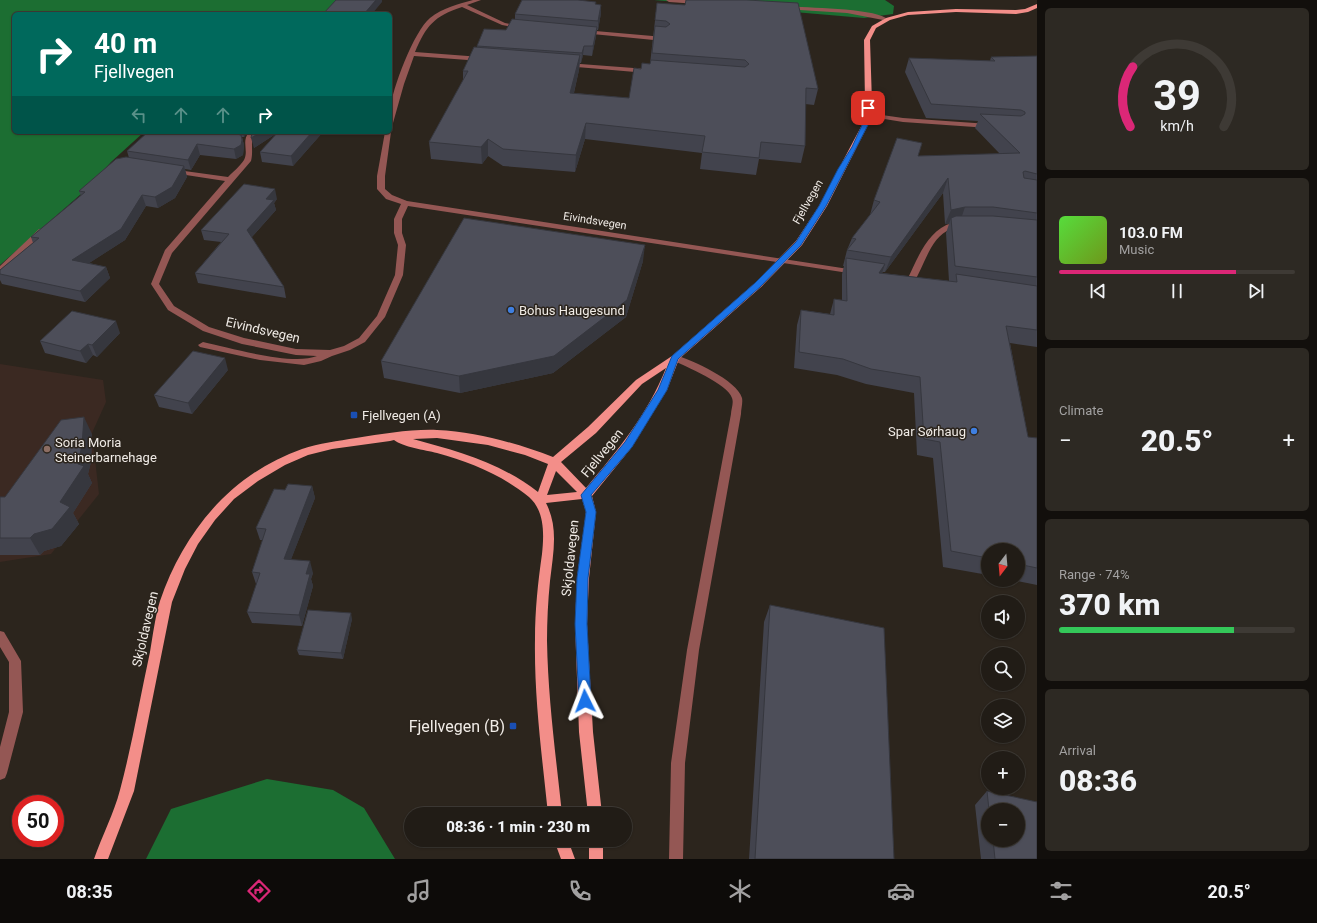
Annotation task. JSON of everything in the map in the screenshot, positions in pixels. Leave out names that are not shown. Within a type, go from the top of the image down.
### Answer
[{"type":"main road","points":[[883,18],[918,10],[1002,13],[1036,8]]},
{"type":"main road","name":"Fjellvegen","points":[[675,358],[662,390],[628,444],[586,495],[540,500],[554,462],[592,430],[639,382],[675,358],[758,285],[799,243],[814,222],[841,169],[855,147],[868,115],[867,40],[871,28],[883,18]]},
{"type":"main road","name":"Skjoldavegen","points":[[101,859],[127,791],[166,602],[179,569],[194,541],[230,496],[254,478],[281,462],[305,452],[332,445],[390,437],[437,434],[488,441],[528,452],[554,462],[586,495],[591,512],[583,578],[581,624],[586,732],[594,807]]},
{"type":"main road","name":"Skjoldavegen","points":[[390,437],[471,459],[512,479],[540,500],[548,518],[549,542],[542,595],[541,633],[544,710],[554,807]]},
{"type":"main road","points":[[564,847],[568,859]]},
{"type":"main road","points":[[596,847],[596,859]]},
{"type":"street","points":[[392,117],[412,54],[421,32],[432,19],[447,11],[478,0]]},
{"type":"street","points":[[668,0],[701,2]]},
{"type":"street","points":[[462,5],[504,24],[532,28]]},
{"type":"street","points":[[779,7],[864,13],[883,18]]},
{"type":"street","points":[[580,32],[664,39]]},
{"type":"street","points":[[412,54],[490,60]]},
{"type":"street","points":[[561,65],[656,72]]},
{"type":"street","points":[[868,115],[903,120],[999,126]]},
{"type":"street","name":"Eivindsvegen","points":[[251,134],[244,141],[250,153],[247,161],[168,252],[155,284],[171,308],[206,329],[242,341],[296,352],[330,353],[347,348],[362,340],[381,316],[399,275],[402,245],[398,233],[398,219],[405,203]]},
{"type":"street","name":"Eivindsvegen","points":[[388,134],[381,176],[381,189],[389,197],[405,203],[865,273]]},
{"type":"street","points":[[168,170],[231,180]]},
{"type":"street","points":[[911,280],[933,239],[943,228],[958,224],[973,226]]},
{"type":"street","points":[[0,271],[47,227]]},
{"type":"street","points":[[203,345],[248,355],[294,362],[313,361],[330,353]]},
{"type":"street","points":[[675,358],[700,370],[730,388],[737,398],[736,414],[693,650],[678,763],[676,859]]},
{"type":"street","points":[[0,636],[15,661],[16,712],[0,773]]},
{"type":"shaded area","name":"Soria Moria Steinerbarnehage","points":[[0,364],[103,380],[106,402],[92,433],[99,494],[51,554],[0,562]]},
{"type":"green space","points":[[0,0],[339,0],[334,12],[12,12],[12,134],[142,134],[111,162],[89,187],[0,265]]},
{"type":"green space","points":[[654,0],[885,0],[894,6],[893,14],[864,18]]},
{"type":"green space","points":[[267,779],[333,790],[364,808],[395,859],[146,859],[171,809]]},
{"type":"building","points":[[336,0],[376,0],[366,12],[325,12]]},
{"type":"building","points":[[522,0],[578,0],[596,2],[595,4],[601,5],[598,21],[515,14]]},
{"type":"building","points":[[686,0],[747,0],[798,3],[818,89],[806,88],[805,146],[761,142],[759,158],[702,152],[705,136],[586,123],[576,155],[503,149],[488,139],[481,147],[429,142],[468,71],[463,71],[474,47],[580,55],[570,93],[629,98],[634,68],[641,69],[642,63],[650,64],[651,60],[745,67],[749,64],[745,60],[652,53],[655,26],[666,27],[670,24],[666,21],[655,20],[657,3],[685,5]]},
{"type":"building","points":[[512,19],[597,27],[593,46],[584,46],[582,53],[477,46],[484,29],[506,30]]},
{"type":"building","points":[[1037,56],[1037,174],[1025,171],[1023,172],[1024,178],[1037,180],[1037,213],[993,207],[965,207],[951,210],[948,178],[891,257],[847,250],[856,239],[852,238],[880,202],[874,200],[897,138],[922,143],[918,156],[1020,153],[980,114],[1021,116],[1025,114],[1025,112],[1021,110],[931,104],[909,58],[995,61],[991,57]]},
{"type":"building","points":[[146,134],[236,134],[241,135],[242,140],[241,145],[234,149],[197,144],[188,160],[127,151]]},
{"type":"building","points":[[252,134],[258,134],[251,138]]},
{"type":"building","points":[[276,134],[310,134],[291,156],[260,152]]},
{"type":"building","points":[[126,157],[184,166],[172,187],[155,197],[142,195],[121,229],[72,260],[106,267],[80,291],[0,274],[0,270],[39,238],[31,237],[85,192],[79,191],[116,159]]},
{"type":"building","points":[[244,184],[275,189],[266,199],[274,200],[247,230],[284,287],[195,273],[229,234],[201,230]]},
{"type":"building","points":[[956,216],[993,216],[1037,220],[1037,277],[955,266],[951,218]]},
{"type":"building","points":[[464,218],[645,245],[627,300],[554,356],[459,376],[381,361]]},
{"type":"building","points":[[846,258],[885,264],[879,273],[957,282],[956,274],[1037,286],[1037,330],[1006,326],[1028,437],[1037,438],[1037,568],[1025,565],[1025,543],[981,543],[981,557],[951,551],[940,442],[924,439],[920,377],[871,369],[843,359],[799,352],[801,310],[834,315],[834,299],[847,301]]},
{"type":"building","points":[[72,311],[116,321],[92,345],[88,344],[80,351],[40,341]]},
{"type":"building","points":[[193,351],[225,358],[188,403],[154,395]]},
{"type":"building","points":[[84,417],[82,445],[78,464],[84,466],[60,502],[70,507],[52,529],[34,534],[30,538],[0,538],[0,497],[5,497],[61,420]]},
{"type":"building","points":[[288,484],[312,486],[284,559],[310,561],[306,574],[310,574],[299,615],[247,612],[260,573],[252,572],[266,529],[256,528],[274,489],[285,490]]},
{"type":"building","points":[[770,605],[884,628],[894,859],[755,859]]},
{"type":"building","points":[[308,610],[351,613],[341,653],[297,650]]},
{"type":"building","points":[[987,795],[1005,795],[1037,802],[1037,859],[995,859],[994,847],[1025,847],[1025,803],[988,803]]},
{"type":"place","name":"Bohus Haugesund","points":[[511,310]]},
{"type":"place","name":"Fjellvegen (A)","points":[[354,415]]},
{"type":"place","name":"Spar Sørhaug","points":[[974,431]]},
{"type":"place","name":"Soria Moria Steinerbarnehage","points":[[47,449]]},
{"type":"place","name":"Fjellvegen (B)","points":[[513,726]]},
{"type":"route","points":[[585,701],[581,624],[583,578],[591,512],[586,495],[628,444],[662,390],[675,358],[758,285],[799,243],[814,222],[841,169],[855,147],[866,123],[868,108]]}]
